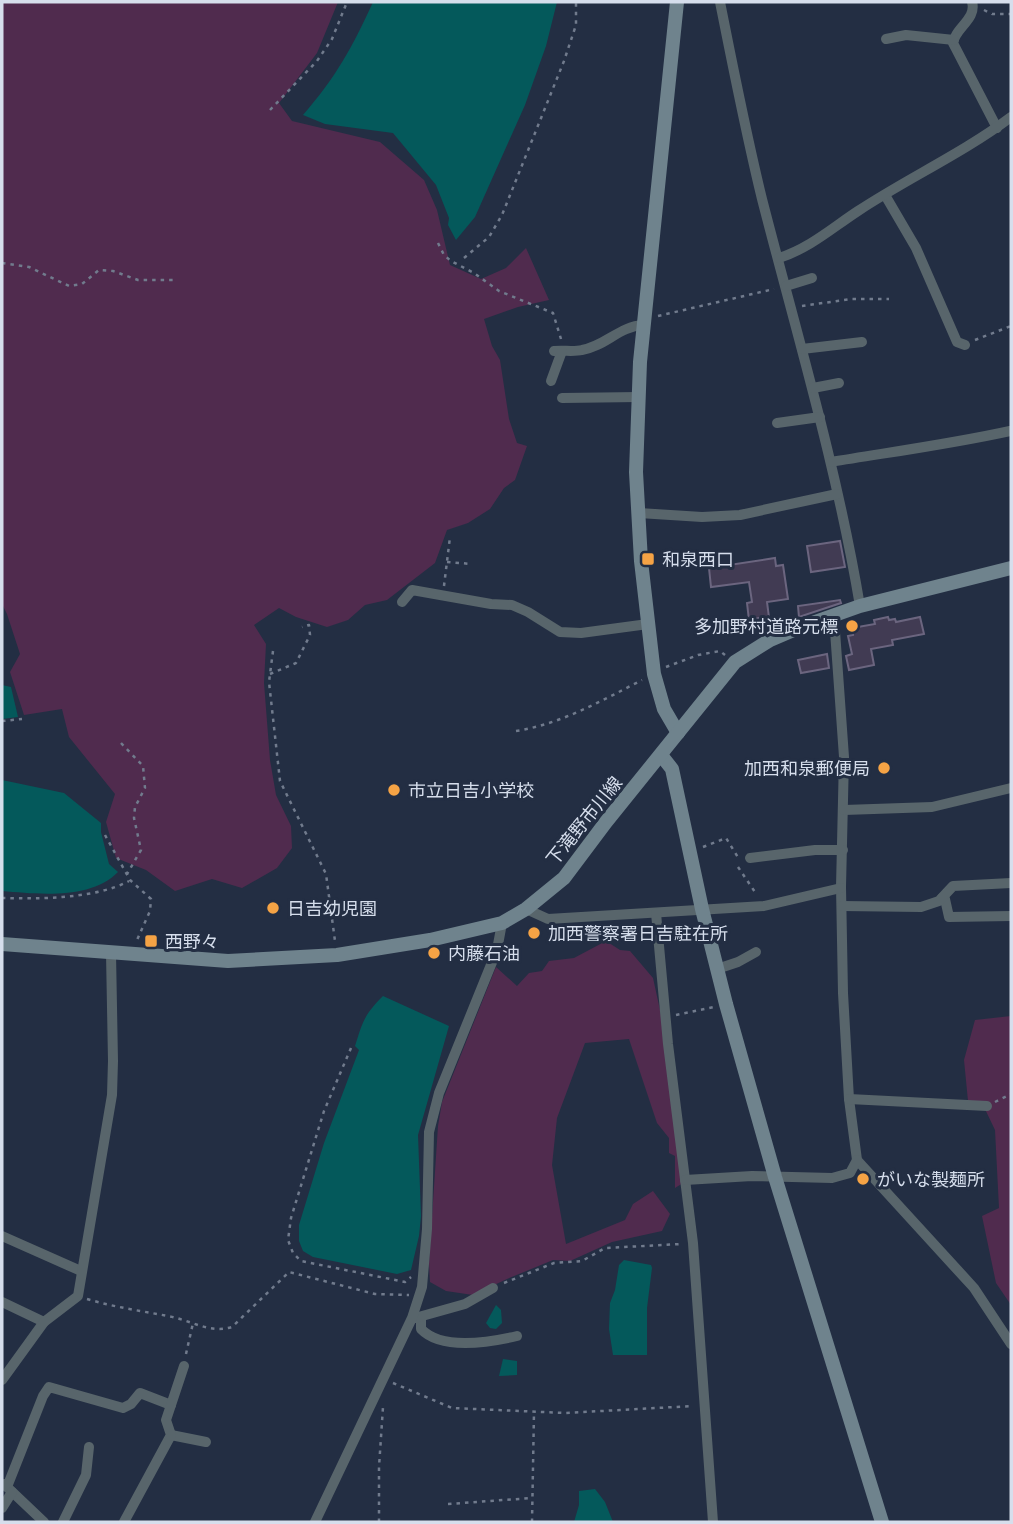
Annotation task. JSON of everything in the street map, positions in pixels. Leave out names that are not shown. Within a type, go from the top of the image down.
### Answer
[{"type":"street","points":[[677,2],[644,322],[636,472],[654,674],[664,709],[678,733]]},
{"type":"street","points":[[720,2],[762,199],[831,462],[849,540],[860,606]]},
{"type":"street","points":[[954,40],[973,5]]},
{"type":"street","points":[[886,39],[906,35],[954,40]]},
{"type":"street","points":[[954,40],[997,128]]},
{"type":"street","points":[[779,258],[796,253],[1011,117]]},
{"type":"street","points":[[885,195],[916,248],[957,342],[965,345]]},
{"type":"street","points":[[786,286],[812,278]]},
{"type":"street","points":[[551,381],[558,351],[582,351],[628,327],[644,322]]},
{"type":"street","points":[[802,349],[862,342]]},
{"type":"street","points":[[813,388],[839,383]]},
{"type":"street","points":[[562,398],[639,397]]},
{"type":"street","points":[[777,423],[820,417]]},
{"type":"street","points":[[831,462],[952,444],[1010,431]]},
{"type":"street","points":[[639,513],[702,517],[740,515],[837,494]]},
{"type":"street","name":"下滝野市川線","points":[[2,944],[228,961],[337,955],[430,940],[502,923],[526,909],[564,878],[735,662],[770,640],[860,606],[1011,569]]},
{"type":"street","points":[[402,602],[412,590],[491,604],[512,605],[559,632],[580,633],[648,624]]},
{"type":"street","points":[[834,617],[842,715],[842,993],[849,1099],[857,1160],[974,1288],[1011,1344]]},
{"type":"street","points":[[661,755],[671,769],[717,969],[775,1177],[882,1522]]},
{"type":"street","points":[[844,810],[932,807],[1011,788]]},
{"type":"street","points":[[744,859],[815,850],[842,850]]},
{"type":"street","points":[[842,906],[921,907],[939,901],[953,886],[1011,883]]},
{"type":"street","points":[[526,909],[548,919],[765,906],[841,888]]},
{"type":"street","points":[[942,898],[948,917],[1011,916]]},
{"type":"street","points":[[656,913],[693,1243],[713,1522]]},
{"type":"street","points":[[315,1522],[383,1380],[417,1318],[427,1229],[429,1132],[439,1093],[497,950],[502,923]]},
{"type":"street","points":[[717,969],[756,952]]},
{"type":"street","points":[[2,1380],[44,1322],[78,1296],[111,1095],[111,953]]},
{"type":"street","points":[[849,1099],[987,1106]]},
{"type":"street","points":[[685,1180],[752,1176],[832,1178],[850,1173],[857,1160]]},
{"type":"street","points":[[2,1236],[82,1271]]},
{"type":"street","points":[[417,1318],[465,1304],[493,1288]]},
{"type":"street","points":[[2,1301],[44,1322]]},
{"type":"street","points":[[417,1318],[421,1329],[428,1336],[453,1342],[485,1343],[517,1336]]},
{"type":"street","points":[[124,1522],[171,1435],[166,1420],[184,1366]]},
{"type":"street","points":[[2,1508],[7,1487],[49,1387],[123,1408],[131,1404],[140,1392],[172,1405]]},
{"type":"street","points":[[171,1435],[206,1442]]},
{"type":"street","points":[[63,1522],[86,1475],[89,1447]]},
{"type":"street","points":[[7,1487],[44,1522]]},
{"type":"path","points":[[270,110],[317,61],[332,39],[347,2]]},
{"type":"path","points":[[464,258],[489,237],[502,215],[564,61],[576,25],[576,2]]},
{"type":"path","points":[[973,5],[992,14],[1011,14]]},
{"type":"path","points":[[438,243],[444,255],[499,291],[552,313],[558,351]]},
{"type":"path","points":[[2,263],[29,267],[69,286],[82,284],[99,270],[113,271],[138,280],[173,280]]},
{"type":"path","points":[[644,322],[786,286]]},
{"type":"path","points":[[792,308],[851,299],[889,299]]},
{"type":"path","points":[[965,345],[1011,326]]},
{"type":"path","points":[[443,596],[450,537]]},
{"type":"path","points":[[447,562],[472,564]]},
{"type":"path","points":[[270,674],[296,663],[310,635],[309,625],[302,627]]},
{"type":"path","points":[[273,651],[269,682],[280,781],[326,874],[337,955]]},
{"type":"path","points":[[516,731],[578,713],[698,655],[720,651],[735,662]]},
{"type":"path","points":[[2,721],[22,719]]},
{"type":"path","points":[[121,743],[144,766],[145,788],[135,807],[134,818],[141,850],[127,874]]},
{"type":"path","points":[[105,835],[130,880],[151,899],[150,911],[135,945],[134,954]]},
{"type":"path","points":[[690,852],[726,838],[744,859]]},
{"type":"path","points":[[738,867],[765,906]]},
{"type":"path","points":[[2,898],[40,899],[86,893],[130,880]]},
{"type":"path","points":[[666,1017],[726,1004]]},
{"type":"path","points":[[351,1048],[324,1111],[290,1218],[288,1240],[301,1261],[405,1282],[413,1276]]},
{"type":"path","points":[[987,1106],[1011,1094]]},
{"type":"path","points":[[493,1288],[554,1263],[582,1261],[605,1248],[693,1243]]},
{"type":"path","points":[[78,1296],[119,1309],[172,1316],[223,1330],[232,1327],[289,1272],[374,1294],[419,1297]]},
{"type":"path","points":[[184,1366],[193,1323]]},
{"type":"path","points":[[383,1380],[452,1408],[565,1413],[705,1405]]},
{"type":"path","points":[[378,1392],[385,1398],[380,1431],[379,1522]]},
{"type":"path","points":[[532,1522],[534,1412]]},
{"type":"path","points":[[449,1504],[533,1498]]},
{"type":"shaded area","points":[[2,2],[338,2],[317,53],[279,103],[292,121],[380,142],[424,180],[437,210],[450,265],[481,279],[506,268],[526,248],[549,300],[484,319],[492,346],[500,360],[509,419],[517,443],[527,446],[515,480],[504,488],[490,509],[468,523],[447,530],[435,563],[387,600],[365,605],[348,620],[327,627],[296,617],[279,608],[254,625],[266,644],[264,683],[270,760],[276,795],[291,826],[292,848],[277,868],[242,888],[212,879],[175,891],[146,870],[116,858],[106,822],[115,794],[69,737],[62,709],[24,715],[10,672],[20,654],[2,604]]},
{"type":"shaded area","points":[[373,2],[557,2],[546,46],[525,105],[475,217],[456,240],[448,225],[449,218],[436,185],[393,133],[325,124],[303,115],[342,62]]},
{"type":"shaded area","points":[[2,685],[11,687],[18,717],[2,719]]},
{"type":"shaded area","points":[[2,780],[64,793],[101,823],[109,864],[118,872],[107,881],[79,891],[47,894],[2,891]]},
{"type":"shaded area","points":[[606,941],[620,950],[630,951],[653,978],[662,1019],[683,1183],[675,1188],[675,1156],[669,1153],[669,1138],[657,1123],[629,1039],[585,1043],[557,1118],[552,1165],[566,1244],[625,1220],[633,1204],[653,1191],[670,1214],[662,1231],[612,1242],[570,1261],[553,1260],[473,1295],[446,1291],[430,1282],[429,1263],[438,1126],[442,1102],[496,967],[517,986],[529,973],[542,971],[549,961],[574,958]]},
{"type":"shaded area","points":[[383,996],[449,1026],[418,1135],[421,1216],[419,1236],[411,1270],[397,1274],[313,1257],[303,1251],[299,1241],[299,1225],[324,1143],[359,1050],[355,1046],[360,1030],[368,1014]]},
{"type":"shaded area","points":[[1011,1016],[1011,1305],[996,1283],[982,1216],[999,1208],[995,1130],[984,1107],[968,1101],[964,1060],[975,1020]]},
{"type":"shaded area","points":[[624,1260],[651,1265],[652,1268],[647,1308],[647,1355],[613,1355],[609,1329],[610,1303],[619,1265]]},
{"type":"shaded area","points":[[496,1305],[501,1310],[502,1323],[496,1329],[490,1328],[486,1323]]},
{"type":"shaded area","points":[[503,1359],[517,1361],[517,1375],[499,1376]]},
{"type":"shaded area","points":[[595,1489],[605,1502],[613,1522],[574,1522],[579,1505],[579,1491]]},
{"type":"building","points":[[840,541],[845,567],[811,572],[807,546]]},
{"type":"building","points":[[775,558],[776,566],[783,565],[788,599],[767,602],[770,625],[760,626],[759,618],[749,620],[747,603],[752,602],[749,582],[711,587],[709,568]]},
{"type":"building","points":[[840,600],[841,603],[799,617],[798,606]]},
{"type":"building","points":[[888,617],[896,622],[920,617],[924,634],[892,640],[893,645],[871,649],[874,665],[849,670],[846,656],[852,654],[848,636],[853,635],[852,628],[875,624],[874,620]]},
{"type":"building","points":[[827,654],[829,668],[801,673],[798,660]]},
{"type":"place","name":"和泉西口","points":[[648,559]]},
{"type":"place","name":"多加野村道路元標","points":[[852,626]]},
{"type":"place","name":"加西和泉郵便局","points":[[884,768]]},
{"type":"place","name":"市立日吉小学校","points":[[394,790]]},
{"type":"place","name":"日吉幼児園","points":[[273,908]]},
{"type":"place","name":"加西警察署日吉駐在所","points":[[534,933]]},
{"type":"place","name":"西野々","points":[[151,941]]},
{"type":"place","name":"内藤石油","points":[[434,953]]},
{"type":"place","name":"がいな製麺所","points":[[863,1179]]}]
